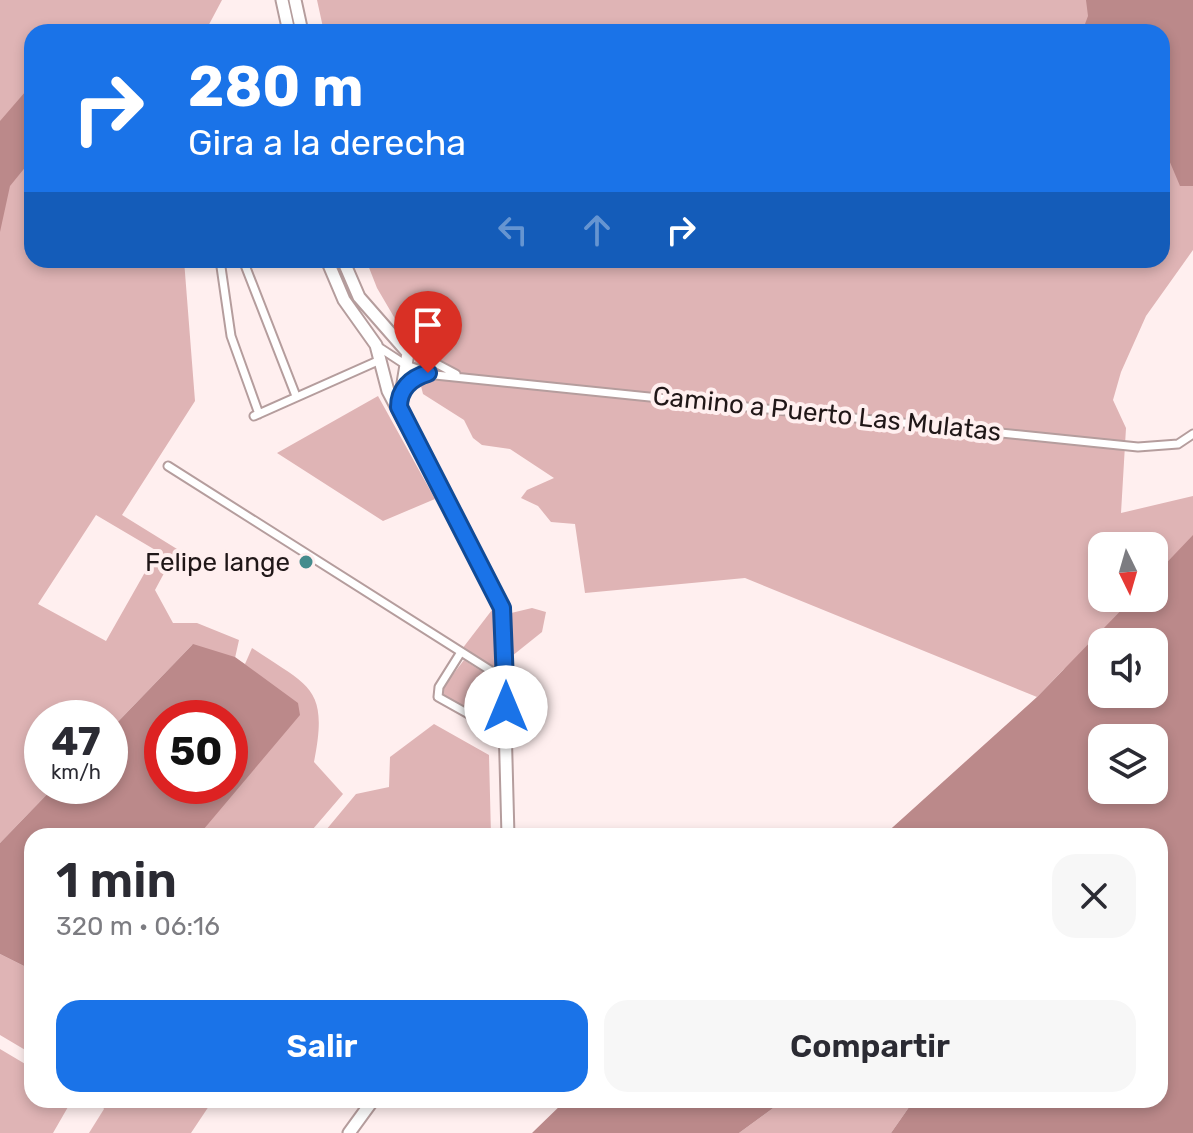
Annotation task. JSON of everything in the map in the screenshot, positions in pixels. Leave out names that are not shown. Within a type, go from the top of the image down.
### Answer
[{"type":"main road","points":[[282,0],[287,24]]},
{"type":"main road","points":[[295,0],[300,24]]},
{"type":"main road","points":[[330,268],[344,300],[376,345],[388,391],[399,403],[502,608],[508,828]]},
{"type":"main road","points":[[346,268],[359,297],[405,347],[406,365],[399,403]]},
{"type":"main road","points":[[399,403],[412,380],[428,373]]},
{"type":"main road","points":[[349,1133],[367,1108]]},
{"type":"street","points":[[221,268],[231,336],[257,415],[380,360]]},
{"type":"street","points":[[246,268],[296,396]]},
{"type":"street","name":"Camino a Puerto Las Mulatas","points":[[376,345],[406,365],[428,373],[1138,447],[1178,444],[1193,434]]},
{"type":"street","name":"Camino a Puerto Las Mulatas","points":[[405,347],[458,375]]},
{"type":"street","points":[[168,466],[506,680]]},
{"type":"street","points":[[461,652],[439,687],[438,697],[506,735]]},
{"type":"shaded area","points":[[0,0],[222,0],[209,24],[24,24],[24,268],[185,268],[195,401],[122,515],[177,549],[155,590],[173,623],[197,623],[239,640],[235,658],[245,664],[252,648],[301,681],[310,691],[319,718],[314,762],[343,794],[314,828],[31,828],[54,804],[128,804],[128,755],[144,728],[144,804],[248,804],[248,700],[160,700],[193,644],[128,711],[128,700],[24,700],[24,804],[38,804],[0,843]],"holes":[[[96,515],[157,551],[106,641],[38,604]]]},
{"type":"shaded area","points":[[317,0],[1193,0],[1193,250],[1146,316],[1121,372],[1113,400],[1126,428],[1121,513],[1193,496],[1193,573],[1168,592],[1168,532],[1088,532],[1088,612],[1141,612],[1119,628],[1088,628],[1088,651],[1063,670],[1037,697],[745,578],[585,593],[575,524],[551,522],[538,506],[521,498],[527,490],[554,478],[510,449],[482,445],[473,438],[464,420],[423,394],[411,346],[377,288],[369,268],[1170,268],[1170,24],[322,24]]},
{"type":"shaded area","points":[[1086,0],[1193,0],[1193,186],[1180,186],[1170,162],[1170,24],[1085,24],[1088,16]]},
{"type":"shaded area","points":[[24,93],[24,169],[10,186],[0,232],[0,121]]},
{"type":"shaded area","points":[[378,396],[435,499],[383,521],[277,453]]},
{"type":"shaded area","points":[[1193,535],[1193,1133],[891,1133],[908,1108],[1168,1108],[1168,828],[892,828],[1037,697],[1088,644],[1088,708],[1168,708],[1168,628],[1104,628],[1119,612],[1168,612],[1168,561]]},
{"type":"shaded area","points":[[495,606],[500,666],[494,670],[462,649]]},
{"type":"shaded area","points":[[532,608],[546,612],[542,632],[512,656],[507,614]]},
{"type":"shaded area","points":[[193,644],[235,657],[298,703],[300,715],[248,777],[248,700],[144,700],[144,804],[225,804],[205,828],[24,828],[24,966],[0,954],[0,843],[38,804],[128,804],[128,711]]},
{"type":"shaded area","points":[[464,660],[500,683],[500,725],[495,726],[443,697],[441,690]]},
{"type":"shaded area","points":[[434,724],[489,755],[491,828],[328,828],[356,794],[389,787],[390,757]]},
{"type":"shaded area","points":[[24,835],[24,842],[0,860]]},
{"type":"shaded area","points":[[0,954],[24,966],[24,1049],[0,1035]]},
{"type":"shaded area","points":[[0,1049],[24,1063],[24,1108],[67,1108],[53,1133],[0,1133]]},
{"type":"shaded area","points":[[208,1108],[191,1133],[89,1133],[104,1109]]},
{"type":"shaded area","points":[[558,1108],[773,1108],[739,1133],[532,1133]]},
{"type":"shaded area","points":[[773,1108],[908,1108],[891,1133],[739,1133]]},
{"type":"place","name":"Felipe lange","points":[[306,562]]},
{"type":"route","points":[[428,373],[408,384],[399,399],[399,407],[502,608],[506,707]]}]
